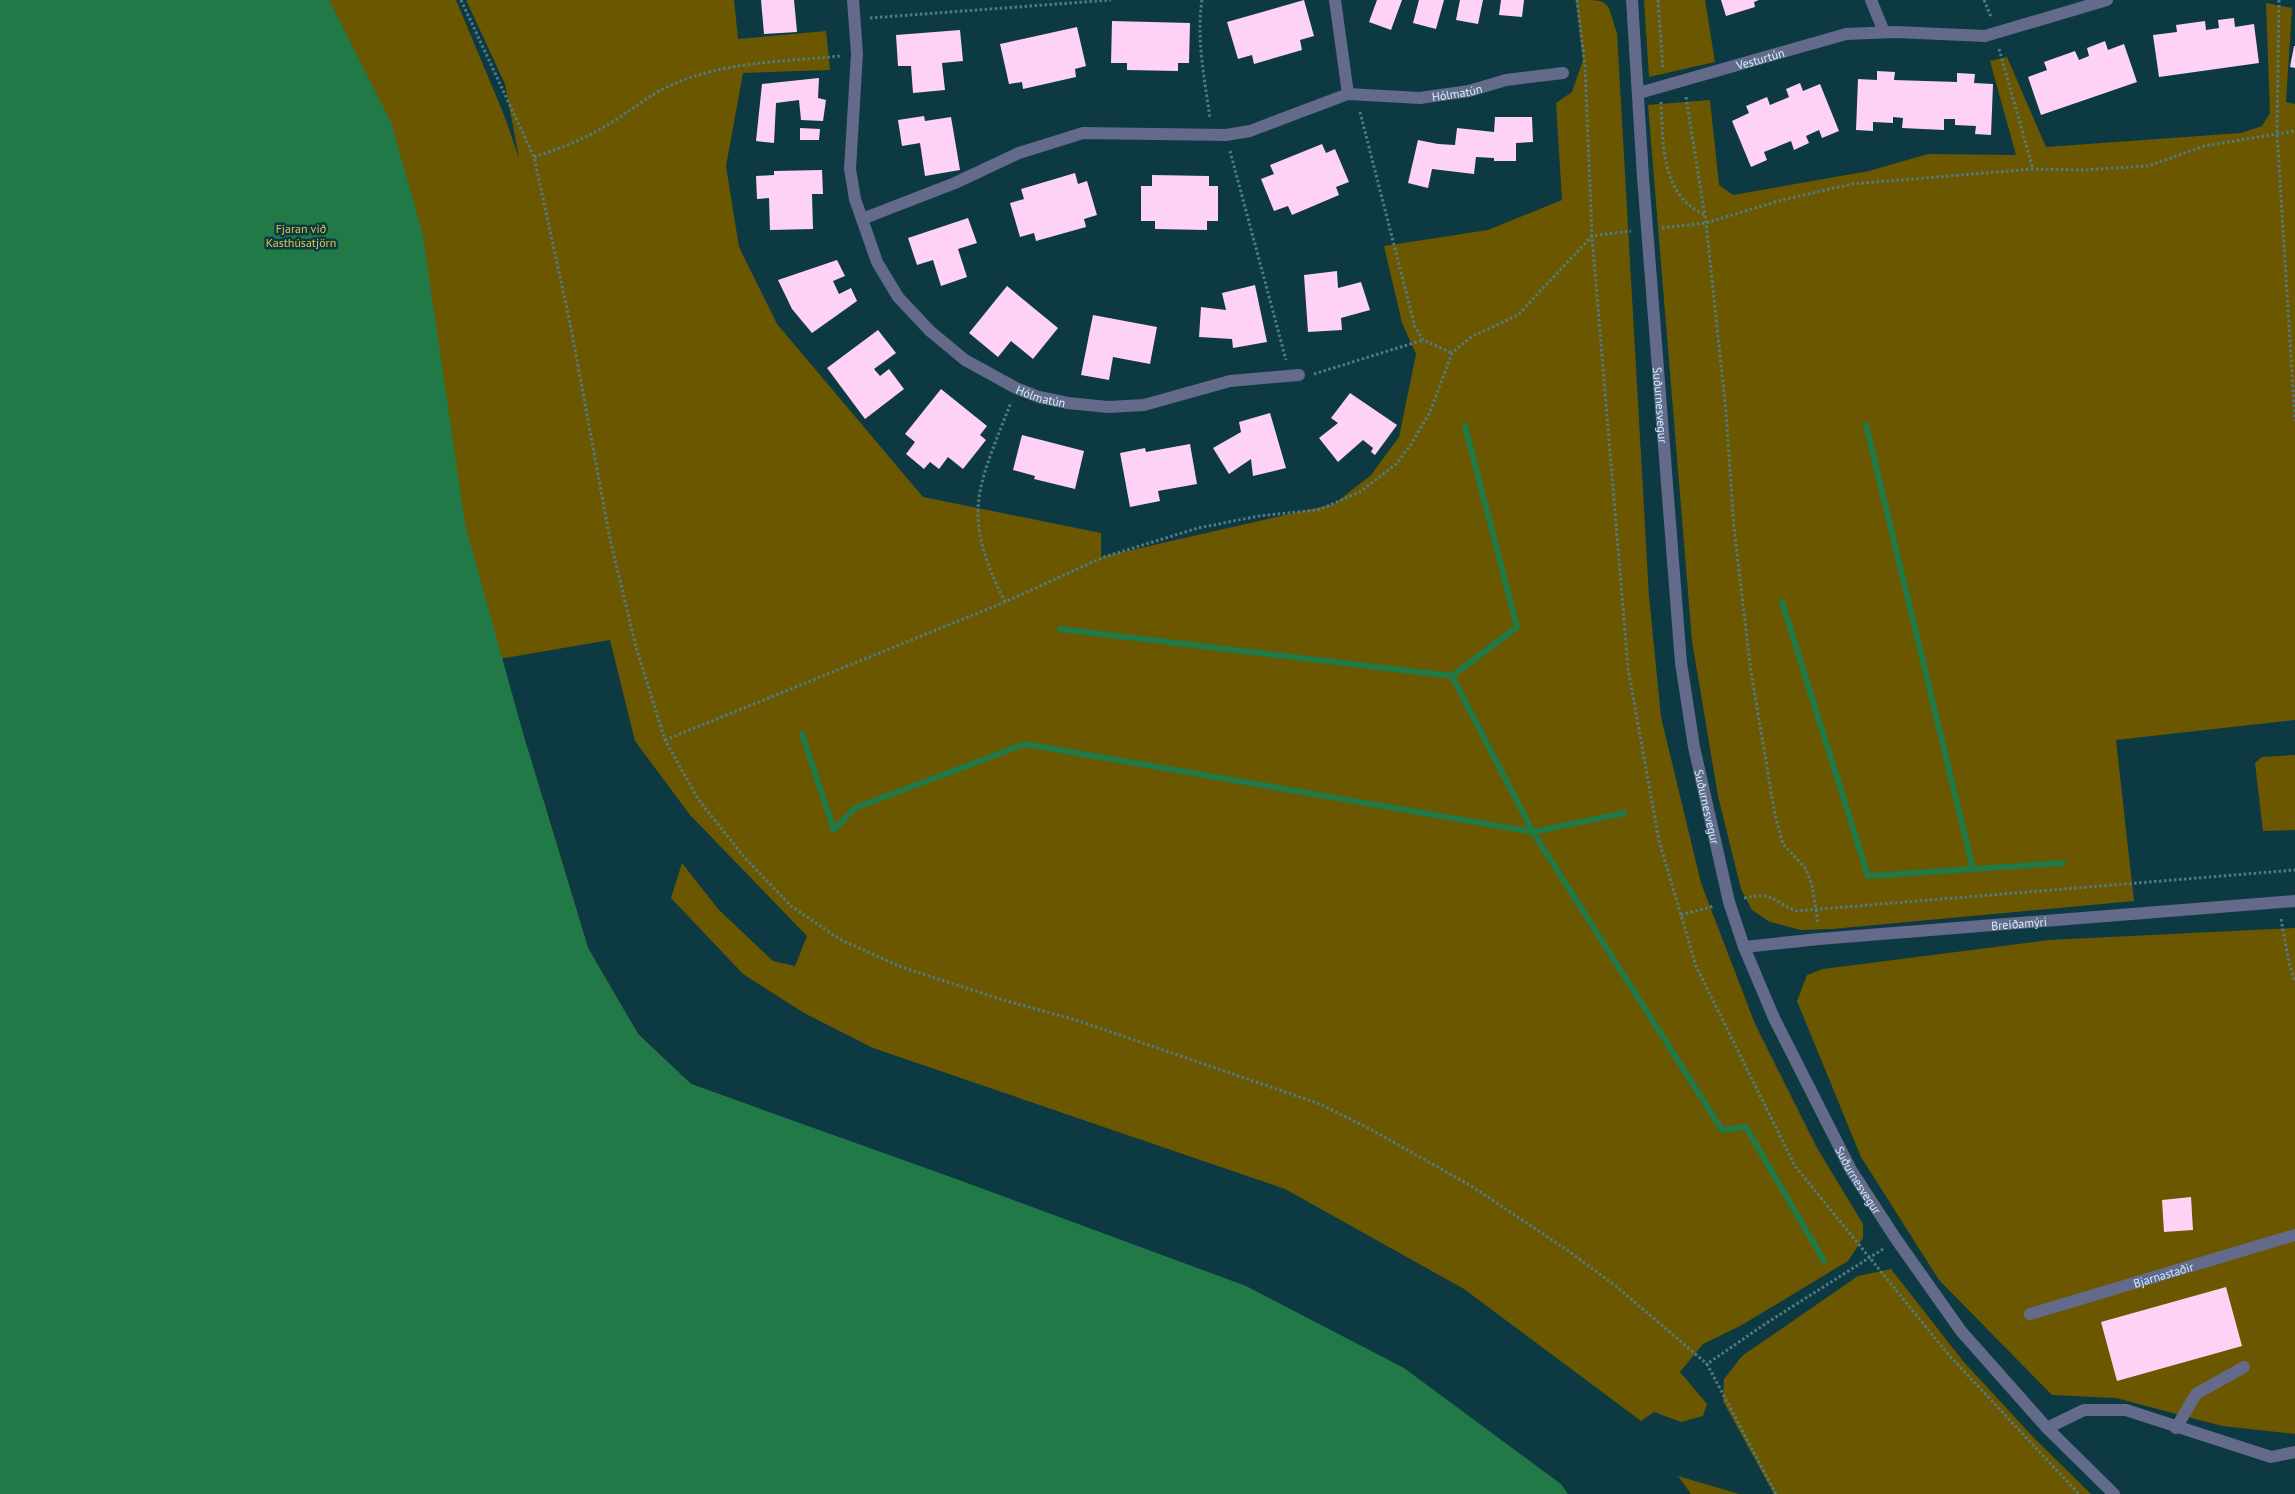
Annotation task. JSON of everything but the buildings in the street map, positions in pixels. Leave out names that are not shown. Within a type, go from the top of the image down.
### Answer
[{"type":"street","name":"Hólmatún","points":[[853,0],[857,54],[850,169],[855,199],[877,262],[898,297],[930,331],[966,360],[1016,388],[1039,397],[1068,403],[1108,406],[1144,405],[1230,381],[1294,375]]},
{"type":"street","points":[[1335,0],[1352,95]]},
{"type":"street","name":"Suðurnesvegur","points":[[1632,0],[1681,663],[1694,747],[1729,902],[1744,947],[1774,1018],[1851,1170],[1896,1240],[1960,1331],[2047,1428],[2114,1494]]},
{"type":"street","points":[[1871,0],[1884,32]]},
{"type":"street","name":"Vesturtún","points":[[1639,93],[1846,34],[1884,32],[1985,36],[1998,34],[2108,0]]},
{"type":"street","name":"Hólmatún","points":[[862,219],[955,184],[1019,154],[1083,133],[1226,135],[1250,131],[1352,95],[1420,98],[1469,91],[1506,80],[1563,72]]},
{"type":"street","name":"Breiðamýri","points":[[1744,947],[1819,939],[2295,901]]},
{"type":"street","name":"Bjarnastaðir","points":[[2030,1314],[2295,1235]]},
{"type":"street","points":[[2176,1428],[2196,1394],[2244,1367]]},
{"type":"street","points":[[2047,1428],[2084,1410],[2126,1410],[2176,1428],[2271,1457],[2295,1452]]},
{"type":"path","points":[[461,0],[534,157],[570,323],[610,539],[636,647],[665,740],[698,799],[745,858],[791,906],[841,940],[904,968],[1003,1000],[1079,1021],[1328,1109],[1423,1157],[1522,1218],[1618,1288],[1708,1364],[1776,1494]]},
{"type":"path","points":[[854,19],[1112,0]]},
{"type":"path","points":[[1202,0],[1199,19],[1202,60],[1213,135]]},
{"type":"path","points":[[1577,0],[1585,66],[1592,236],[1628,668],[1658,841],[1696,966],[1795,1166],[1872,1258],[1948,1354],[2079,1494]]},
{"type":"path","points":[[1658,0],[1664,85],[1661,101],[1664,150],[1671,182],[1684,200],[1705,217]]},
{"type":"path","points":[[1984,0],[1998,34],[2000,51],[2034,169]]},
{"type":"path","points":[[2279,0],[2277,134],[2295,421]]},
{"type":"path","points":[[534,157],[580,140],[602,129],[665,88],[711,71],[735,66],[857,54]]},
{"type":"path","points":[[1683,80],[1706,223],[1726,412],[1734,528],[1751,672],[1775,815],[1783,844],[1806,869],[1817,909],[1819,939]]},
{"type":"path","points":[[1352,95],[1415,327],[1423,340],[1452,353]]},
{"type":"path","points":[[665,740],[1006,602],[1104,557],[1198,528],[1259,516],[1318,510],[1360,492],[1390,469],[1410,446],[1430,412],[1452,353],[1471,337],[1518,315],[1592,236],[1706,223],[1782,200],[1852,184],[2034,169],[2084,170],[2148,166],[2204,146],[2295,131]]},
{"type":"path","points":[[1226,135],[1294,375],[1318,374],[1423,340]]},
{"type":"path","points":[[1006,602],[988,569],[979,530],[979,498],[1016,388]]},
{"type":"path","points":[[1681,915],[1756,895],[1770,896],[1784,906],[1796,911],[2295,870]]},
{"type":"path","points":[[2278,902],[2289,963],[2295,982]]},
{"type":"path","points":[[1708,1364],[1765,1324],[1872,1258],[1896,1240]]},
{"type":"green space","name":"Fjaran við Kasthúsatjörn","points":[[0,0],[456,0],[504,115],[519,158],[505,84],[466,0],[734,0],[738,39],[826,31],[830,70],[743,73],[726,166],[739,247],[777,324],[923,497],[1101,533],[1101,557],[1334,504],[1371,475],[1399,437],[1416,354],[1402,323],[1384,246],[1488,230],[1562,200],[1556,103],[1572,92],[1583,60],[1576,0],[1596,1],[1606,4],[1617,33],[1649,596],[1661,717],[1701,883],[1755,1024],[1817,1148],[1863,1224],[1863,1238],[1848,1261],[1740,1326],[1703,1344],[1680,1372],[1707,1404],[1703,1416],[1681,1422],[1654,1412],[1641,1421],[1464,1289],[1285,1189],[873,1048],[804,1013],[743,974],[671,898],[682,863],[719,910],[773,961],[795,966],[807,936],[690,815],[635,741],[610,640],[475,663],[544,802],[588,948],[638,1034],[691,1084],[758,1108],[677,1201]]},
{"type":"green space","points":[[1644,0],[1705,0],[1715,62],[1649,77]]},
{"type":"green space","points":[[2266,3],[2292,8],[2286,102],[2295,104],[2295,720],[2116,740],[2134,901],[1832,929],[1801,930],[1770,922],[1752,910],[1741,889],[1718,796],[1692,641],[1648,105],[1710,100],[1719,185],[1733,195],[1869,171],[1928,154],[2016,155],[1990,61],[2007,57],[2046,147],[2241,133],[2262,126],[2270,113]]},
{"type":"green space","points":[[2295,755],[2295,830],[2263,831],[2255,763],[2262,757]]},
{"type":"green space","points":[[2295,928],[2295,1434],[2222,1426],[2116,1398],[2052,1395],[1939,1280],[1861,1157],[1797,1001],[1807,975],[1823,969],[2049,940]]},
{"type":"green space","points":[[1891,1269],[1963,1361],[2033,1437],[2091,1494],[1774,1494],[1723,1401],[1724,1379],[1742,1356],[1858,1276]]},
{"type":"green space","points":[[1678,1476],[1739,1494],[1691,1494]]},
{"type":"shaded area","points":[[0,0],[329,0],[391,122],[423,235],[465,524],[523,733],[588,948],[638,1034],[691,1084],[1246,1286],[1404,1368],[1561,1484],[1568,1494],[0,1494]]},
{"type":"waterway","points":[[1866,425],[1973,869]]},
{"type":"waterway","points":[[1452,676],[1517,627],[1465,426]]},
{"type":"waterway","points":[[1782,602],[1868,876],[2063,863]]},
{"type":"waterway","points":[[1060,629],[1452,676],[1533,832],[1722,1130],[1746,1127],[1824,1261]]},
{"type":"waterway","points":[[802,734],[834,830],[855,808],[1025,744],[1533,832],[1624,813]]}]
